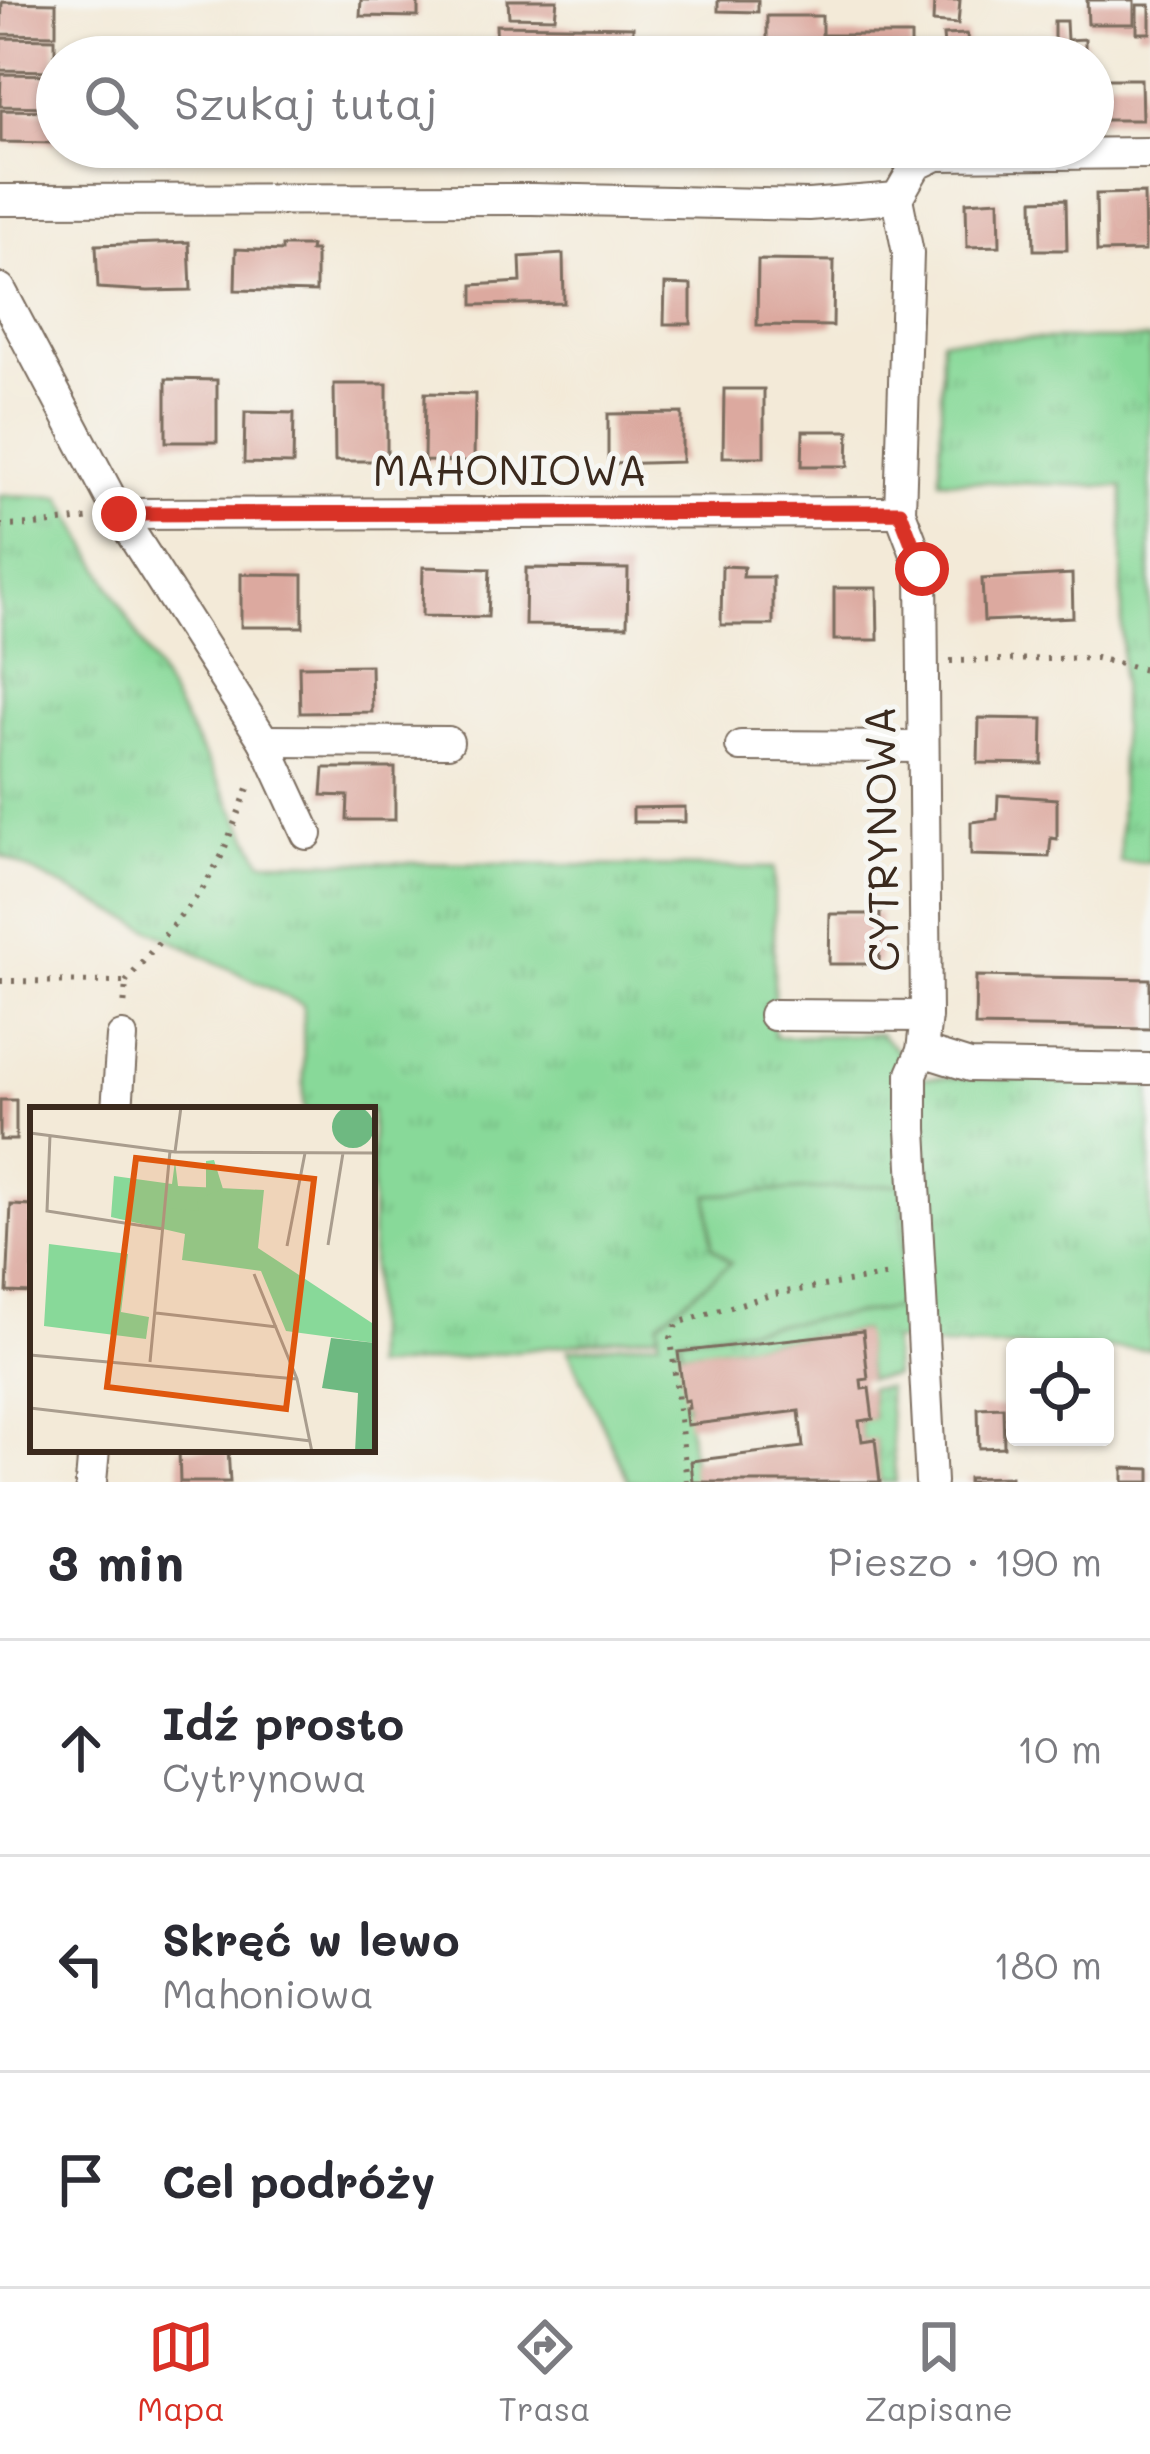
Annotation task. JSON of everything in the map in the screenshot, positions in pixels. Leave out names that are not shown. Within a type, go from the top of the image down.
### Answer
[{"type":"street","points":[[1114,153],[1150,153]]},
{"type":"street","points":[[0,200],[532,199],[809,205],[897,198],[914,168]]},
{"type":"street","name":"CYTRYNOWA","points":[[897,198],[908,253],[900,512],[922,569],[926,1016],[922,1051],[912,1074],[912,1129],[931,1482]]},
{"type":"street","points":[[0,289],[119,514],[265,743],[307,834]]},
{"type":"street","name":"MAHONIOWA","points":[[119,514],[900,512]]},
{"type":"street","points":[[265,743],[448,742]]},
{"type":"street","points":[[741,746],[922,747]]},
{"type":"street","points":[[774,1015],[926,1016]]},
{"type":"street","points":[[117,1107],[122,1037]]},
{"type":"street","points":[[922,1051],[970,1066],[1150,1069]]},
{"type":"street","points":[[92,1482],[94,1452]]},
{"type":"path","points":[[0,526],[119,514]]},
{"type":"path","points":[[922,661],[1096,658],[1150,671]]},
{"type":"path","points":[[122,1037],[126,982],[202,890],[222,855],[265,743]]},
{"type":"path","points":[[0,981],[126,982]]},
{"type":"path","points":[[687,1482],[671,1338],[677,1323],[774,1294],[899,1274]]},
{"type":"green space","points":[[942,339],[1150,339],[1150,862],[1120,862],[1123,487],[940,480]]},
{"type":"green space","points":[[0,495],[61,497],[262,861],[774,868],[774,1037],[880,1034],[900,1054],[895,1077],[1150,1081],[1150,1349],[1114,1348],[1114,1338],[1006,1338],[1006,1347],[892,1340],[894,1376],[868,1379],[862,1331],[681,1352],[680,1337],[684,1336],[659,1340],[658,1334],[375,1368],[375,1107],[304,1107],[303,1005],[0,855]]},
{"type":"green space","points":[[904,1184],[900,1308],[680,1337],[694,1482],[629,1482],[568,1350],[659,1340],[658,1322],[731,1263],[712,1247],[708,1195]]},
{"type":"green space","points":[[887,1387],[896,1482],[880,1482],[875,1440],[862,1441],[859,1421],[873,1418],[869,1388]]},
{"type":"building","points":[[361,0],[418,0],[418,17],[360,16]]},
{"type":"building","points":[[508,0],[557,0],[555,18],[509,17]]},
{"type":"building","points":[[718,0],[758,0],[758,12],[718,11]]},
{"type":"building","points":[[934,0],[960,0],[958,24],[933,22]]},
{"type":"building","points":[[1087,0],[1134,0],[1134,24],[1088,24]]},
{"type":"building","points":[[2,2],[56,3],[56,35],[1,34]]},
{"type":"building","points":[[1137,5],[1150,5],[1150,33],[1137,33]]},
{"type":"building","points":[[767,16],[822,16],[822,35],[911,35],[911,36],[767,36]]},
{"type":"building","points":[[1054,21],[1066,21],[1067,36],[1054,36]]},
{"type":"building","points":[[496,25],[633,27],[633,36],[496,36]]},
{"type":"building","points":[[1,38],[36,39],[36,71],[0,70]]},
{"type":"building","points":[[1,74],[36,75],[36,107],[0,106]]},
{"type":"building","points":[[1114,79],[1141,79],[1142,120],[1114,120]]},
{"type":"building","points":[[1,110],[36,111],[36,143],[1,142]]},
{"type":"building","points":[[1144,193],[1145,251],[1097,252],[1096,194]]},
{"type":"building","points":[[1066,199],[1067,250],[1034,250],[1033,200]]},
{"type":"building","points":[[999,200],[1000,246],[967,247],[966,202]]},
{"type":"building","points":[[189,242],[191,290],[98,288],[96,245]]},
{"type":"building","points":[[282,246],[311,246],[310,251],[316,251],[316,292],[235,290],[236,249],[282,251]]},
{"type":"building","points":[[563,254],[564,303],[473,305],[473,285],[521,282],[520,257]]},
{"type":"building","points":[[758,260],[834,261],[833,326],[757,325]]},
{"type":"building","points":[[665,284],[691,285],[691,324],[664,324]]},
{"type":"building","points":[[166,379],[217,380],[217,442],[166,442]]},
{"type":"building","points":[[334,384],[387,384],[387,461],[335,461]]},
{"type":"building","points":[[724,389],[764,389],[764,457],[723,457]]},
{"type":"building","points":[[425,393],[475,394],[474,462],[424,461]]},
{"type":"building","points":[[245,412],[294,413],[293,464],[244,463]]},
{"type":"building","points":[[682,413],[682,462],[608,464],[608,414]]},
{"type":"building","points":[[803,431],[849,431],[848,466],[802,466]]},
{"type":"building","points":[[722,566],[744,567],[743,577],[773,577],[773,625],[721,625]]},
{"type":"building","points":[[423,567],[490,569],[488,617],[422,616]]},
{"type":"building","points":[[526,568],[628,569],[627,626],[525,625]]},
{"type":"building","points":[[241,574],[303,575],[303,627],[241,627]]},
{"type":"building","points":[[1072,574],[1073,617],[984,621],[982,579]]},
{"type":"building","points":[[834,588],[877,588],[878,640],[834,640]]},
{"type":"building","points":[[371,665],[372,712],[300,713],[299,666]]},
{"type":"building","points":[[979,718],[1043,719],[1042,764],[978,763]]},
{"type":"building","points":[[324,768],[395,768],[395,820],[347,820],[348,796],[322,795]]},
{"type":"building","points":[[998,795],[1057,799],[1057,839],[1051,838],[1049,857],[971,855],[971,822],[997,819]]},
{"type":"building","points":[[685,807],[685,822],[633,822],[633,808]]},
{"type":"building","points":[[830,914],[880,914],[879,964],[829,964]]},
{"type":"building","points":[[976,976],[1150,979],[1150,1029],[975,1026]]},
{"type":"building","points":[[0,1100],[16,1100],[16,1140],[0,1140]]},
{"type":"building","points":[[11,1205],[30,1206],[30,1293],[7,1292]]},
{"type":"building","points":[[863,1331],[868,1379],[861,1380],[862,1389],[869,1388],[873,1419],[859,1421],[862,1441],[875,1439],[880,1482],[693,1482],[691,1461],[803,1447],[799,1411],[687,1425],[685,1409],[689,1408],[678,1352]]},
{"type":"building","points":[[1003,1407],[1004,1447],[979,1448],[978,1408]]},
{"type":"building","points":[[179,1452],[228,1452],[230,1482],[180,1482]]},
{"type":"building","points":[[1123,1468],[1150,1469],[1150,1482],[1123,1482]]},
{"type":"building","points":[[1011,1477],[1011,1482],[968,1482],[968,1478]]},
{"type":"route","points":[[119,514],[900,512],[922,569]]}]
